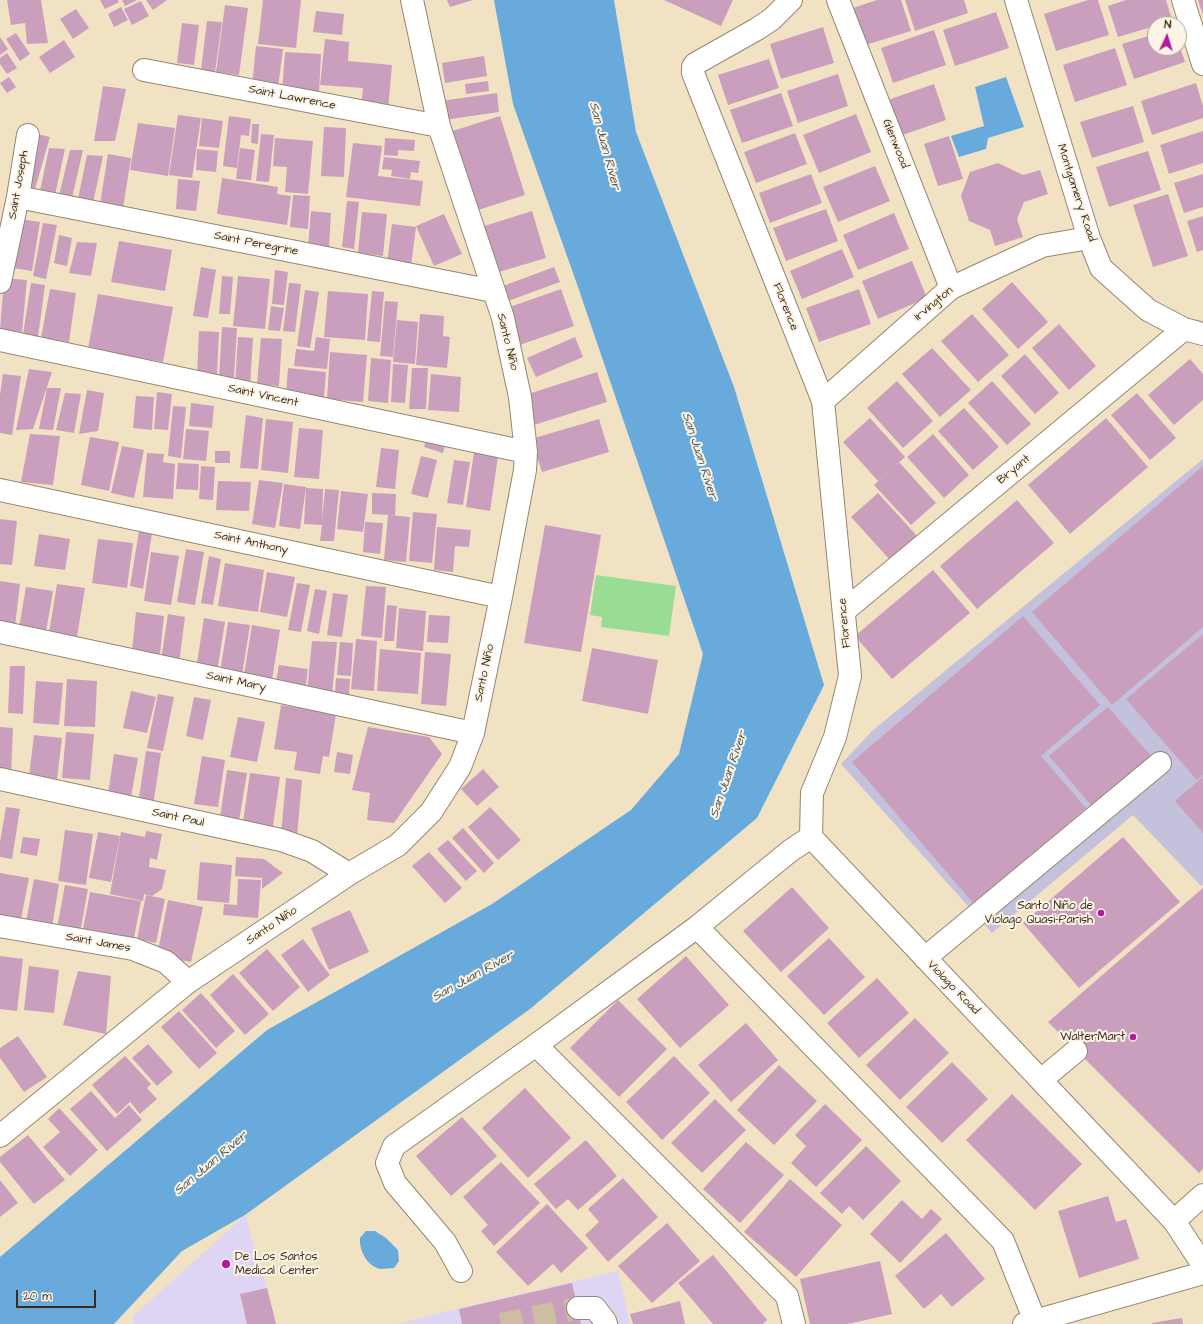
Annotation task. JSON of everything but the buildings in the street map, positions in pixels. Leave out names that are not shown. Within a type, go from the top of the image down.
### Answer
[{"type":"street","name":"Santo Niño","points":[[0,1136],[188,982],[349,874],[398,845],[431,812],[460,767],[472,733],[501,597],[525,470],[526,452],[520,397],[503,318],[440,126],[412,0]]},
{"type":"street","name":"Florence","points":[[791,0],[772,19],[695,64],[693,67],[693,73],[823,401],[850,676],[835,737],[812,793],[811,837]]},
{"type":"street","name":"Glenwood","points":[[838,0],[952,288]]},
{"type":"street","name":"Montgomery Road","points":[[1016,0],[1089,238],[1101,268],[1148,310],[1194,332]]},
{"type":"street","points":[[1183,0],[1203,64]]},
{"type":"street","name":"Saint Lawrence","points":[[144,70],[440,126]]},
{"type":"street","name":"Saint Joseph","points":[[0,282],[18,197],[28,135]]},
{"type":"street","name":"Saint Peregrine","points":[[18,197],[493,291]]},
{"type":"street","name":"Irvington","points":[[823,401],[952,288],[1042,246],[1089,238]]},
{"type":"street","name":"Bryant","points":[[844,611],[1194,332]]},
{"type":"street","name":"Saint Vincent","points":[[0,340],[526,452]]},
{"type":"street","name":"Saint Anthony","points":[[0,490],[501,597]]},
{"type":"street","name":"Saint Mary","points":[[0,632],[472,733]]},
{"type":"street","points":[[926,958],[1160,763]]},
{"type":"street","name":"Saint Paul","points":[[0,779],[281,840],[312,851],[349,874]]},
{"type":"street","points":[[461,1271],[445,1242],[395,1184],[386,1163],[394,1146],[536,1045],[697,927],[790,851],[811,837]]},
{"type":"street","name":"Violago Road","points":[[811,837],[1174,1220],[1203,1265]]},
{"type":"street","name":"Saint James","points":[[0,926],[133,949],[166,962],[188,982]]},
{"type":"street","points":[[697,927],[1003,1241],[1029,1323],[1203,1273]]},
{"type":"street","points":[[536,1045],[787,1296],[794,1324]]},
{"type":"street","points":[[1042,1080],[1076,1051]]},
{"type":"street","points":[[1174,1220],[1203,1195]]},
{"type":"street","points":[[578,1308],[595,1308],[606,1324]]},
{"type":"shaded area","points":[[1203,459],[1203,885],[1201,886],[1133,815],[992,933],[841,764],[872,731]]},
{"type":"shaded area","name":"De Los Santos Medical Center","points":[[245,1215],[276,1324],[134,1324],[132,1317]]},
{"type":"shaded area","points":[[618,1271],[630,1324],[398,1324],[444,1312]]},
{"type":"green space","points":[[596,575],[676,586],[669,636],[601,627],[602,617],[590,615]]},
{"type":"water","name":"San Juan River","points":[[494,0],[614,0],[636,132],[734,387],[824,685],[757,818],[530,1009],[245,1215],[182,1251],[114,1324],[0,1324],[0,1257],[267,1030],[492,904],[631,810],[679,754],[703,654],[578,287],[513,104]]},
{"type":"water","points":[[1006,77],[1024,127],[988,138],[986,149],[959,157],[951,136],[984,126],[975,87]]},
{"type":"water","points":[[366,1231],[375,1231],[386,1238],[398,1250],[399,1261],[394,1268],[380,1269],[371,1265],[362,1252],[360,1243],[360,1238]]},
{"type":"tunnel","points":[[501,1324],[578,1308]]},
{"type":"place","name":"Santo Niño de Violago Quasi-Parish","points":[[1101,913]]},
{"type":"place","name":"WalterMart","points":[[1133,1037]]},
{"type":"place","name":"De Los Santos Medical Center","points":[[226,1264]]}]
